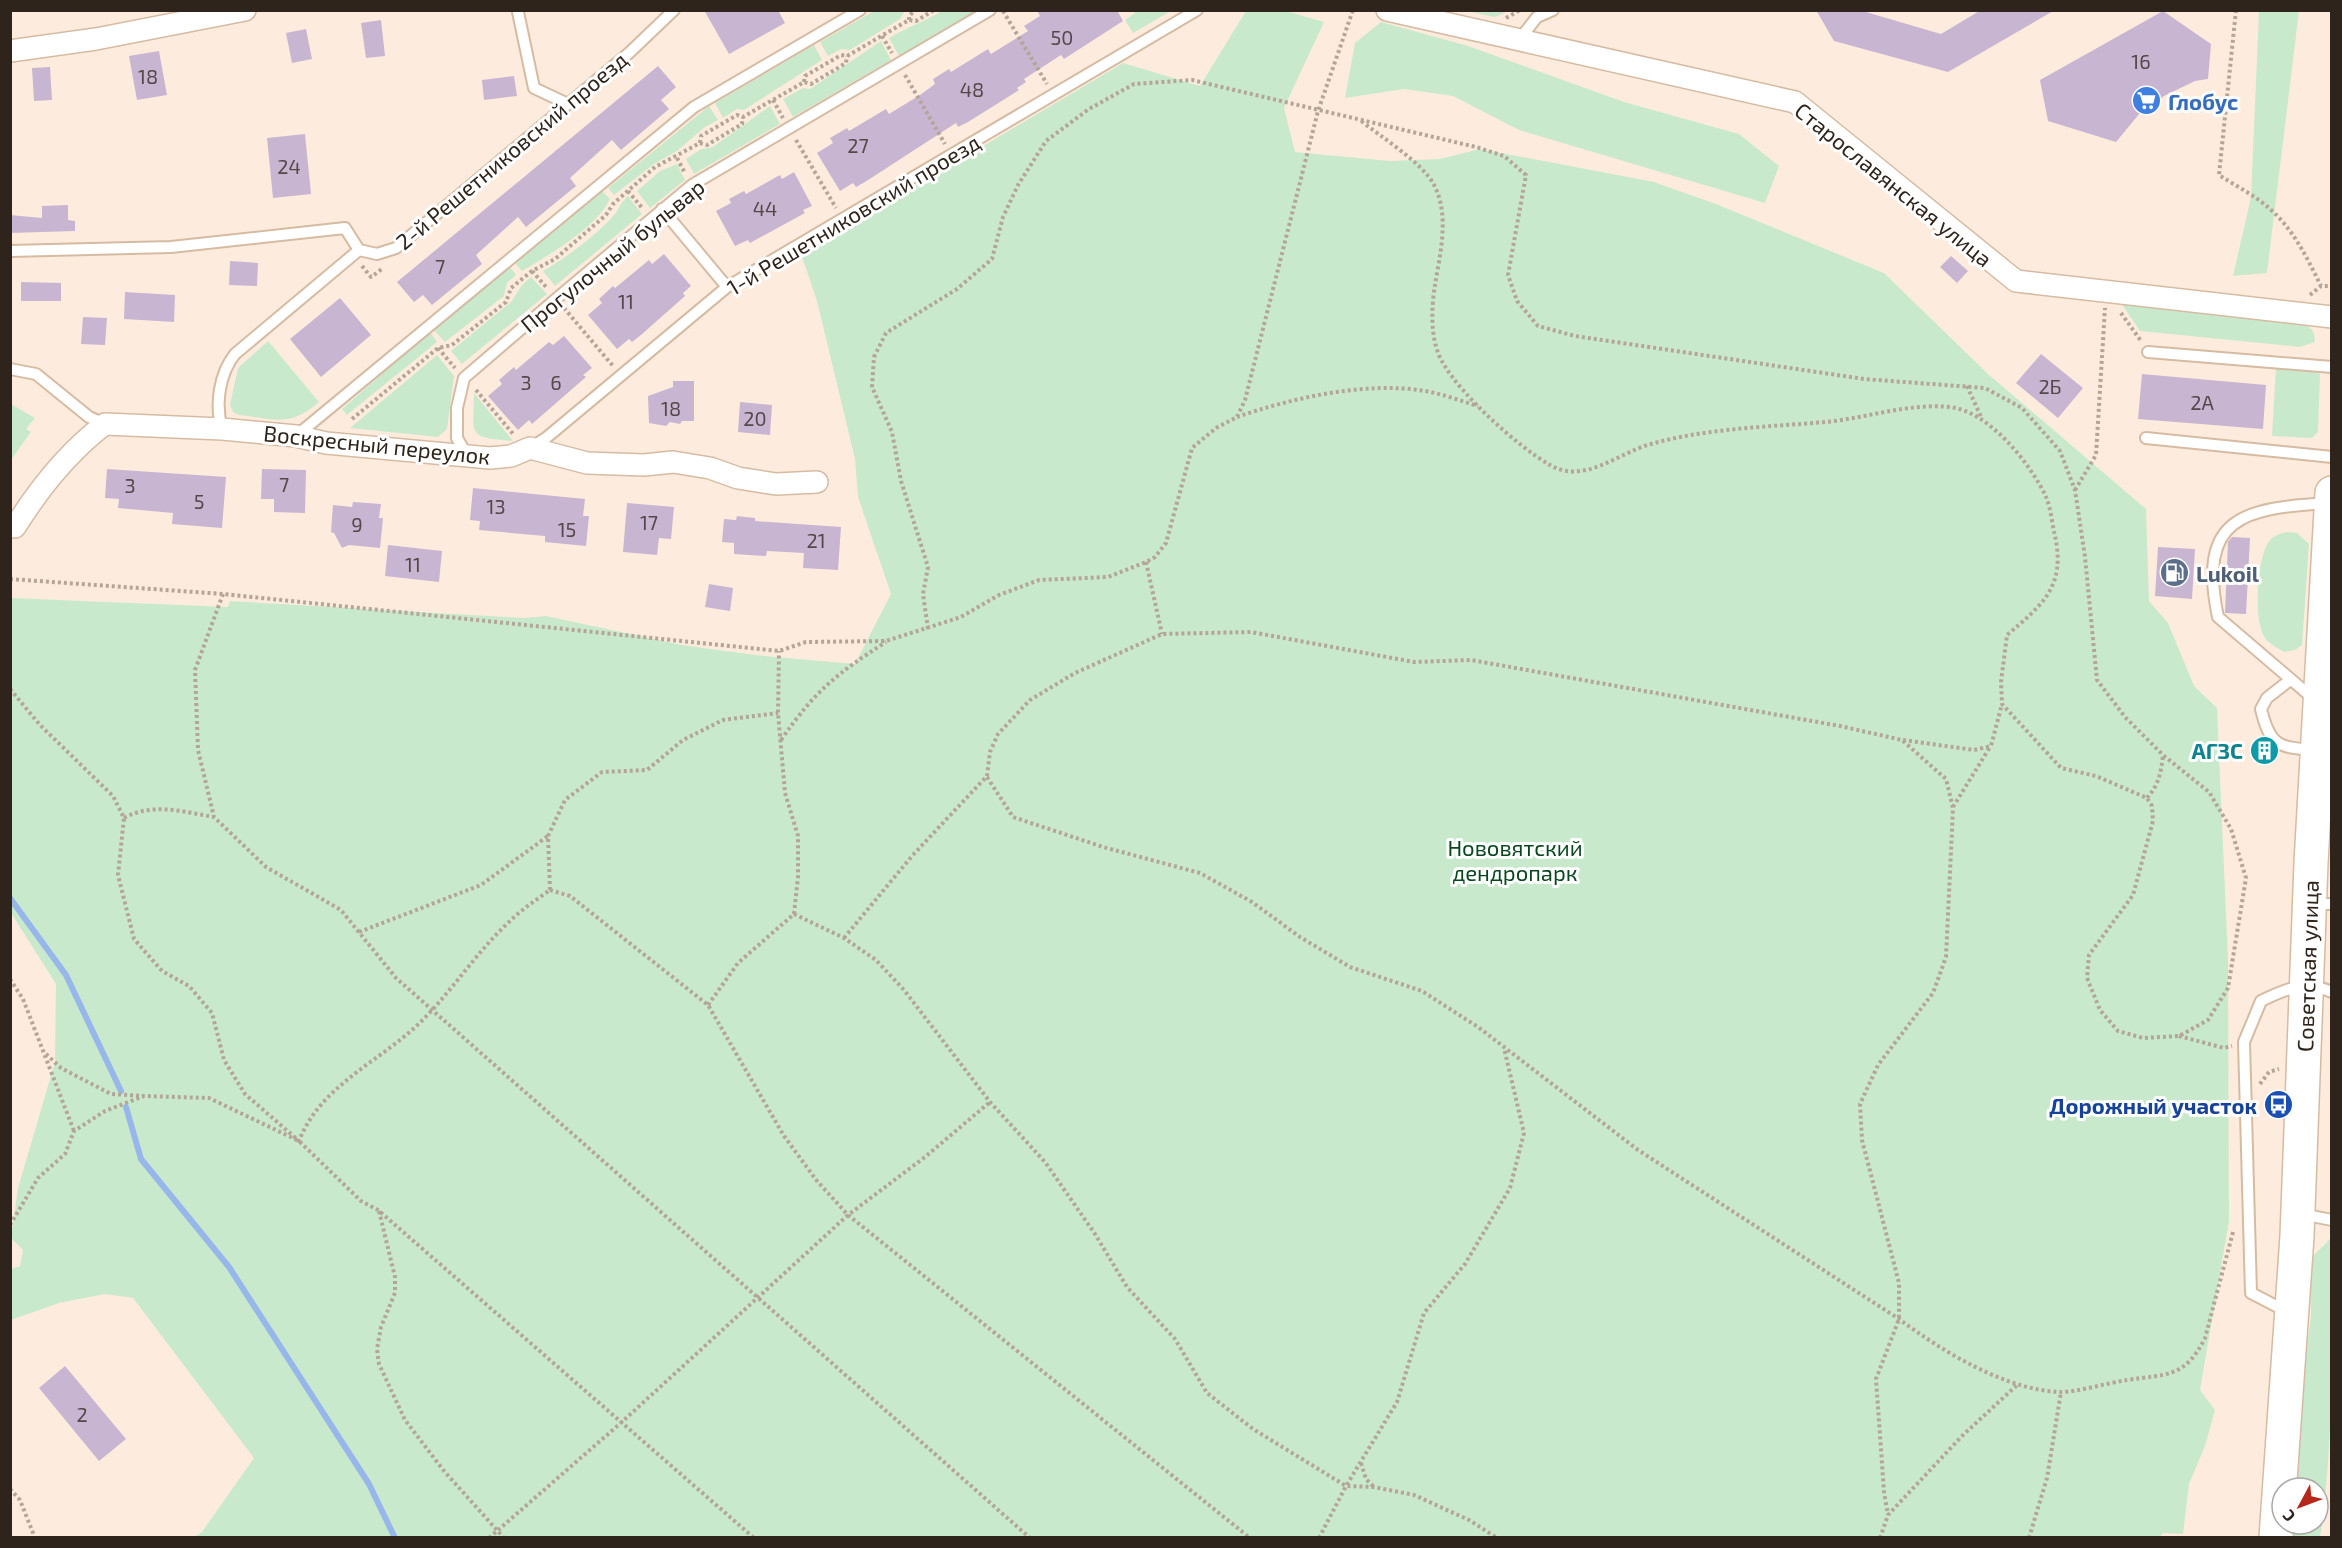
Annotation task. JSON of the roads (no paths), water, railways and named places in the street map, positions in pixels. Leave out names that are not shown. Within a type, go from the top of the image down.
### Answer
[{"type":"main road","name":"Советская улица","points":[[2276,1538],[2298,1213],[2319,989],[2319,751],[2331,493]]},
{"type":"street","points":[[10,51],[96,39],[245,10]]},
{"type":"street","name":"Старославянская улица","points":[[1387,10],[1795,102],[2016,281],[2331,317]]},
{"type":"street","points":[[15,527],[51,476],[74,450],[105,424]]},
{"type":"street","name":"Воскресный переулок","points":[[105,424],[222,429],[296,436],[326,443],[490,458],[511,456],[522,442]]},
{"type":"street","points":[[522,442],[586,463],[644,465],[673,462],[710,468],[738,478],[776,484],[817,482]]},
{"type":"lane","name":"2-й Решетниковский проезд","points":[[358,256],[396,248],[568,104],[674,10]]},
{"type":"lane","points":[[296,436],[694,107],[860,10]]},
{"type":"lane","name":"1-й Решетниковский проезд","points":[[522,442],[546,438],[727,287],[1197,10]]},
{"type":"lane","points":[[1519,40],[1537,17],[1554,10]]},
{"type":"lane","points":[[518,12],[534,88],[568,104]]},
{"type":"lane","name":"Прогулочный бульвар","points":[[466,454],[458,438],[457,408],[464,378],[651,218],[692,185],[792,133],[898,64],[992,15]]},
{"type":"lane","points":[[662,210],[727,287]]},
{"type":"lane","points":[[10,251],[171,247],[345,228],[358,256],[235,354],[226,366],[217,411],[222,429]]},
{"type":"lane","points":[[2148,352],[2331,368]]},
{"type":"lane","points":[[10,369],[36,374],[89,417],[105,424]]},
{"type":"lane","points":[[2146,438],[2331,457]]},
{"type":"lane","points":[[2322,706],[2218,617],[2214,559],[2215,549],[2229,526],[2246,516],[2291,506],[2331,503]]},
{"type":"lane","points":[[2290,680],[2267,698],[2261,710],[2265,727],[2274,740],[2283,747],[2319,751]]},
{"type":"lane","points":[[2291,1313],[2251,1293],[2244,1042],[2261,1002],[2287,988],[2319,989]]},
{"type":"lane","points":[[2298,1213],[2331,1220]]},
{"type":"waterway","points":[[10,898],[66,975],[121,1091]]},
{"type":"waterway","points":[[126,1107],[141,1159],[229,1267],[369,1484],[395,1538]]},
{"type":"place","name":"Глобус","points":[[2147,101]]},
{"type":"place","name":"Lukoil","points":[[2175,573]]},
{"type":"place","name":"АГЗС","points":[[2264,750]]},
{"type":"place","name":"Дорожный участок","points":[[2278,1105]]},
{"type":"park label","name":"Нововятский дендропарк","points":[[1515,860]]}]
